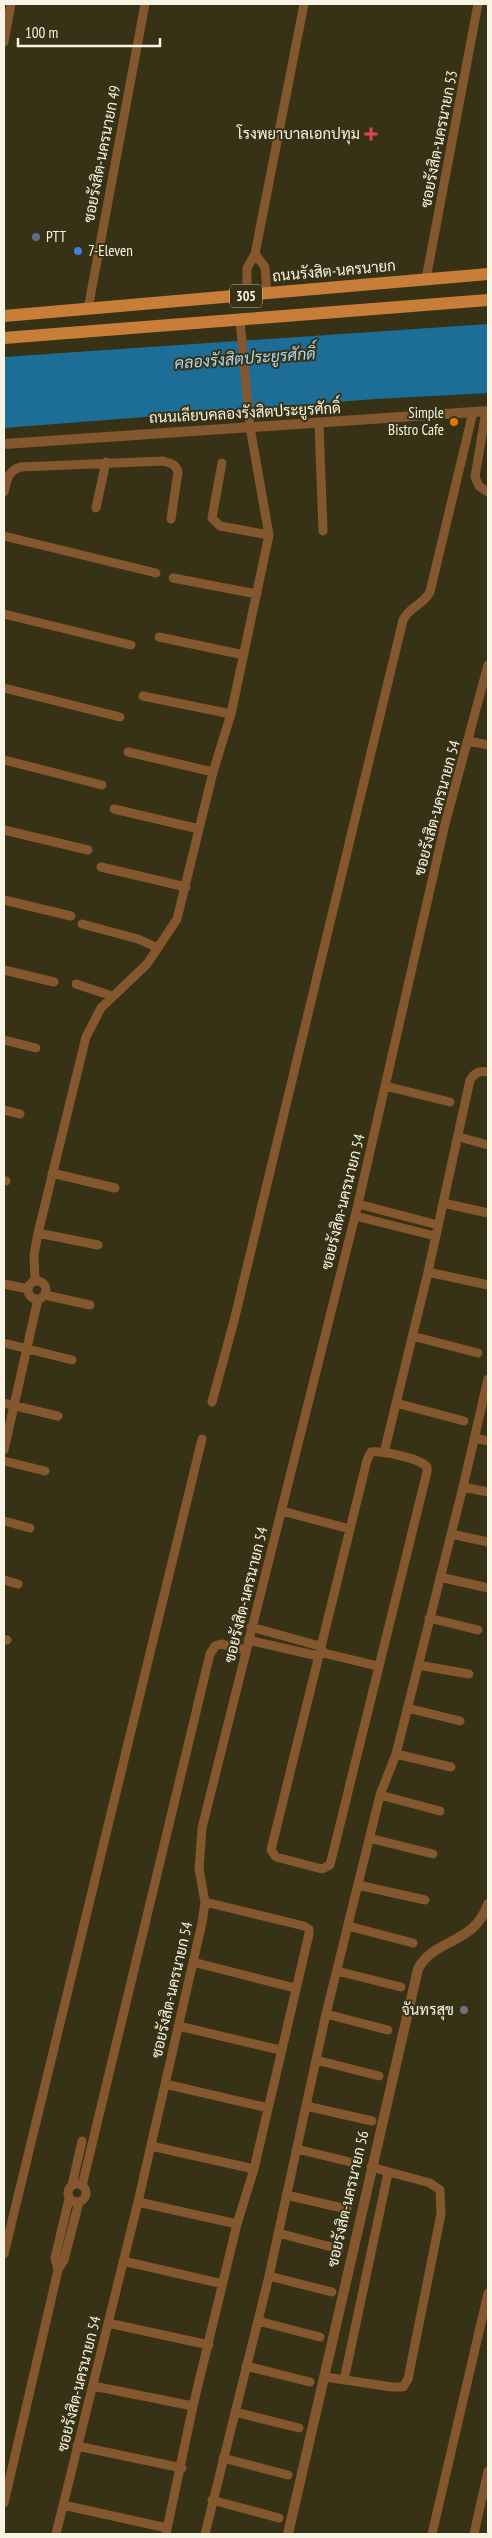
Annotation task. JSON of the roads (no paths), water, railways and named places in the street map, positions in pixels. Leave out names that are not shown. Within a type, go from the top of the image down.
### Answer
[{"type":"main road","name":"ถนนรังสิต-นครนายก","points":[[4,316],[488,274]]},
{"type":"main road","name":"305","points":[[4,338],[240,321],[300,314],[488,300]]},
{"type":"street","points":[[4,42],[11,4]]},
{"type":"street","name":"ซอยรังสิต-นครนายก 49","points":[[88,309],[109,185],[145,4]]},
{"type":"street","points":[[247,296],[247,268],[255,254],[304,4]]},
{"type":"street","name":"ซอยรังสิต-นครนายก 53","points":[[426,279],[478,4]]},
{"type":"street","points":[[255,254],[265,267],[267,294]]},
{"type":"street","points":[[28,1289],[35,1281],[34,1255],[38,1233],[86,1037],[95,1017],[112,996],[140,973],[177,919],[213,772],[231,714],[244,655],[269,534],[249,422],[240,321]]},
{"type":"street","points":[[487,411],[475,477],[479,486],[488,492]]},
{"type":"street","name":"ถนนเลียบคลองรังสิตประยูรศักดิ์","points":[[4,444],[249,422],[319,424],[487,411]]},
{"type":"street","points":[[212,1402],[234,1321],[403,620],[406,613],[426,600],[430,592],[473,412]]},
{"type":"street","points":[[319,424],[323,531]]},
{"type":"street","points":[[4,492],[8,476],[17,468],[106,462],[163,461],[176,467],[178,472],[170,519]]},
{"type":"street","points":[[96,508],[106,462]]},
{"type":"street","points":[[222,463],[212,518],[214,523],[220,526],[269,534]]},
{"type":"street","points":[[4,536],[156,574]]},
{"type":"street","points":[[173,578],[257,594]]},
{"type":"street","points":[[4,614],[131,645]]},
{"type":"street","points":[[159,637],[244,655]]},
{"type":"street","name":"ซอยรังสิต-นครนายก 54","points":[[56,2534],[138,2202],[193,1962],[205,1902],[199,1869],[202,1828],[358,1204],[443,832],[469,741],[484,697],[488,665]]},
{"type":"street","points":[[4,688],[120,717]]},
{"type":"street","points":[[143,696],[231,714]]},
{"type":"street","points":[[469,741],[488,745]]},
{"type":"street","points":[[128,752],[213,772]]},
{"type":"street","points":[[4,760],[102,784]]},
{"type":"street","points":[[114,809],[199,829]]},
{"type":"street","points":[[4,830],[88,850]]},
{"type":"street","points":[[101,867],[186,887]]},
{"type":"street","points":[[4,900],[71,916]]},
{"type":"street","points":[[82,924],[138,939],[158,948]]},
{"type":"street","points":[[4,970],[54,982]]},
{"type":"street","points":[[76,984],[112,996]]},
{"type":"street","points":[[4,1040],[36,1048]]},
{"type":"street","points":[[384,1453],[428,1272],[470,1080],[475,1074],[482,1071],[488,1072]]},
{"type":"street","points":[[385,1086],[450,1102]]},
{"type":"street","points":[[4,1110],[20,1114]]},
{"type":"street","points":[[458,1137],[488,1145]]},
{"type":"street","points":[[52,1173],[115,1188]]},
{"type":"street","points":[[443,1203],[488,1213]]},
{"type":"street","points":[[358,1204],[438,1225]]},
{"type":"street","points":[[355,1216],[435,1236]]},
{"type":"street","points":[[38,1233],[98,1245]]},
{"type":"street","points":[[428,1272],[488,1285]]},
{"type":"street","points":[[4,1450],[27,1349],[46,1286],[39,1281],[35,1281]]},
{"type":"street","points":[[4,1284],[28,1289]]},
{"type":"street","points":[[28,1289],[30,1295],[90,1305]]},
{"type":"street","points":[[412,1336],[478,1352]]},
{"type":"street","points":[[4,1343],[72,1360]]},
{"type":"street","points":[[205,2534],[269,2276],[326,2014],[369,1838],[380,1795],[396,1754],[429,1618],[464,1487],[488,1379]]},
{"type":"street","points":[[4,1402],[58,1416]]},
{"type":"street","points":[[396,1402],[464,1421]]},
{"type":"street","points":[[475,1438],[488,1441]]},
{"type":"street","points":[[4,2254],[202,1439]]},
{"type":"street","points":[[377,1452],[384,1453],[424,1463],[426,1472],[330,1865],[322,1869],[276,1857],[271,1850],[368,1455],[377,1452]]},
{"type":"street","points":[[4,1461],[45,1471]]},
{"type":"street","points":[[464,1487],[488,1492]]},
{"type":"street","points":[[282,1511],[350,1529]]},
{"type":"street","points":[[4,1522],[30,1528]]},
{"type":"street","points":[[451,1534],[488,1542]]},
{"type":"street","points":[[440,1577],[488,1588]]},
{"type":"street","points":[[4,1580],[18,1584]]},
{"type":"street","points":[[429,1618],[478,1630]]},
{"type":"street","points":[[251,1627],[321,1652]]},
{"type":"street","points":[[248,1640],[321,1652],[378,1666]]},
{"type":"street","points":[[4,2503],[58,2270],[64,2260],[79,2202],[86,2195],[82,2186],[210,1654],[215,1646],[221,1644],[246,1650]]},
{"type":"street","points":[[418,1665],[469,1674]]},
{"type":"street","points":[[407,1708],[460,1721]]},
{"type":"street","points":[[396,1754],[451,1767]]},
{"type":"street","points":[[380,1795],[440,1811]]},
{"type":"street","points":[[369,1838],[433,1854]]},
{"type":"street","points":[[358,1885],[425,1900]]},
{"type":"street","points":[[63,2505],[167,2531],[182,2468],[193,2406],[237,2224],[254,2168],[308,1929],[304,1926],[205,1902]]},
{"type":"street","name":"ซอยรังสิต-นครนายก 56","points":[[288,2534],[418,1969],[424,1957],[473,1930],[488,1904]]},
{"type":"street","points":[[348,1926],[413,1943]]},
{"type":"street","points":[[193,1962],[295,1988]]},
{"type":"street","points":[[337,1971],[401,1987]]},
{"type":"street","points":[[326,2014],[388,2030]]},
{"type":"street","points":[[178,2026],[280,2050]]},
{"type":"street","points":[[316,2060],[379,2076]]},
{"type":"street","points":[[165,2084],[268,2108]]},
{"type":"street","points":[[306,2106],[372,2121]]},
{"type":"street","points":[[58,2270],[55,2258],[69,2199],[67,2194],[72,2185],[82,2141]]},
{"type":"street","points":[[151,2146],[254,2168]]},
{"type":"street","points":[[297,2149],[358,2164]]},
{"type":"street","points":[[325,2377],[403,2387],[408,2379],[441,2214],[440,2190],[430,2183],[371,2167]]},
{"type":"street","points":[[344,2380],[388,2173]]},
{"type":"street","points":[[72,2185],[82,2186]]},
{"type":"street","points":[[286,2195],[347,2209]]},
{"type":"street","points":[[69,2199],[79,2202]]},
{"type":"street","points":[[138,2202],[237,2224]]},
{"type":"street","points":[[278,2233],[340,2249]]},
{"type":"street","points":[[123,2261],[223,2284]]},
{"type":"street","points":[[269,2276],[332,2292]]},
{"type":"street","points":[[432,2534],[488,2293]]},
{"type":"street","points":[[258,2321],[320,2337]]},
{"type":"street","points":[[108,2323],[209,2345]]},
{"type":"street","points":[[246,2366],[310,2382]]},
{"type":"street","points":[[93,2386],[193,2406]]},
{"type":"street","points":[[235,2412],[299,2428]]},
{"type":"street","points":[[77,2446],[182,2468]]},
{"type":"street","points":[[223,2458],[288,2475]]},
{"type":"street","points":[[474,2534],[484,2509],[488,2471]]},
{"type":"street","points":[[212,2500],[279,2518]]},
{"type":"water","name":"คลองรังสิตประยูรศักดิ์","points":[[488,324],[488,393],[375,399],[4,428],[4,357]]},
{"type":"place","name":"โรงพยาบาลเอกปทุม","points":[[371,134]]},
{"type":"place","name":"PTT","points":[[36,237]]},
{"type":"place","name":"7-Eleven","points":[[78,251]]},
{"type":"place","name":"Simple Bistro Cafe","points":[[454,422]]},
{"type":"place","name":"จันทรสุข","points":[[464,2010]]}]
